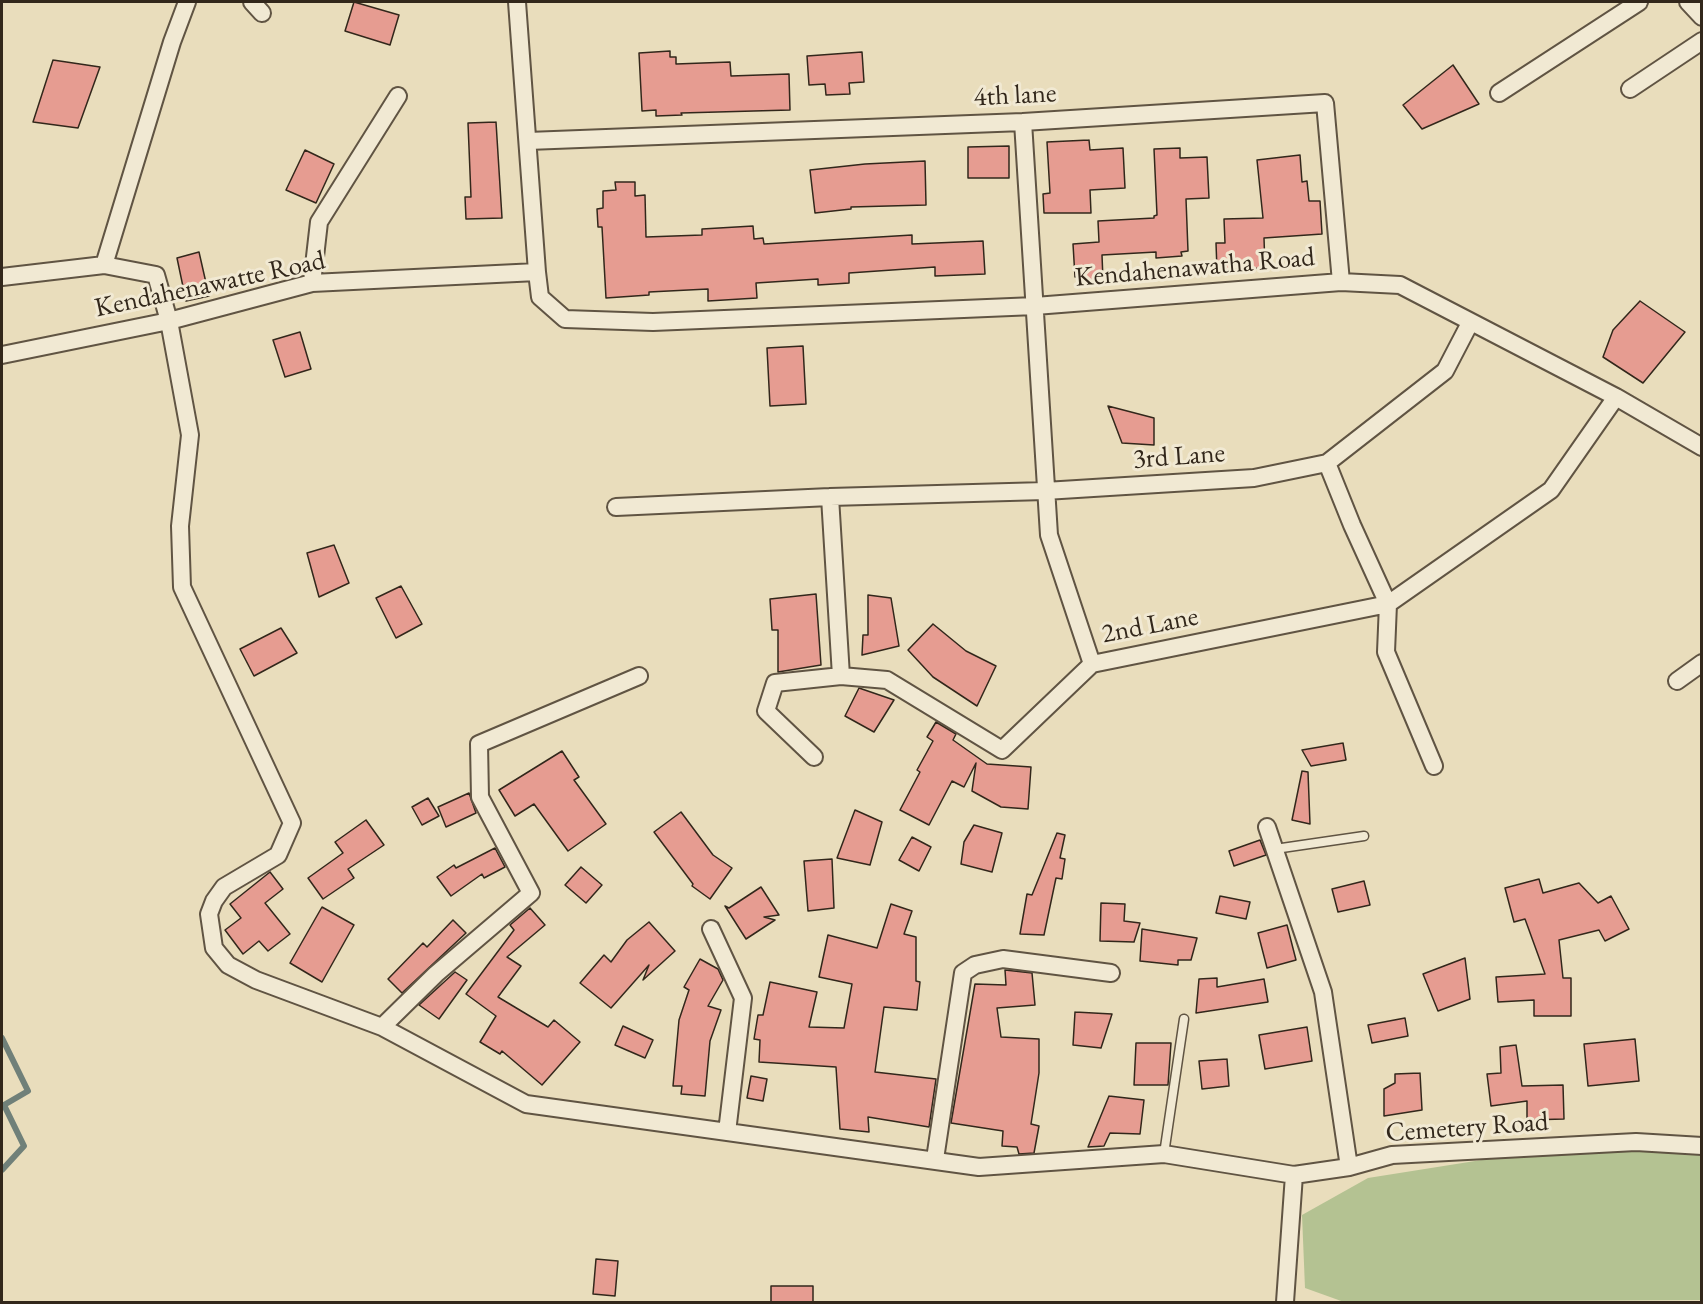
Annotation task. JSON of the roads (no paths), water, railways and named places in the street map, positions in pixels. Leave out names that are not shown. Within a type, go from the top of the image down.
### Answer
[{"type":"street","points":[[2,277],[104,265],[172,42],[188,2]]},
{"type":"street","points":[[517,2],[537,272]]},
{"type":"street","points":[[1499,93],[1639,2]]},
{"type":"street","points":[[1688,2],[1701,17]]},
{"type":"street","points":[[1630,89],[1701,41]]},
{"type":"street","points":[[312,283],[319,222],[398,96]]},
{"type":"street","name":"4th lane","points":[[528,141],[1023,122],[1325,103],[1341,282]]},
{"type":"street","points":[[1023,122],[1049,534],[1092,664]]},
{"type":"street","name":"Cemetery Road","points":[[104,265],[156,275],[169,321],[190,435],[180,526],[182,587],[292,823],[278,855],[224,887],[214,901],[209,914],[214,948],[228,965],[256,980],[382,1028],[526,1104],[935,1159],[979,1167],[1164,1154],[1294,1175],[1349,1167],[1392,1155],[1636,1142],[1701,1146]]},
{"type":"street","name":"Kendahenawatte Road","points":[[2,355],[169,321],[312,283],[537,272]]},
{"type":"street","name":"Kendahenawatha Road","points":[[537,272],[540,297],[565,320],[653,322],[1035,306],[1341,282],[1400,285],[1616,397],[1701,447]]},
{"type":"street","name":"3rd Lane","points":[[616,507],[830,496],[1045,492],[1254,478],[1327,463],[1445,371],[1470,323]]},
{"type":"street","name":"2nd Lane","points":[[841,676],[887,680],[1002,750],[1092,664],[1388,604],[1551,490],[1616,397]]},
{"type":"street","points":[[1327,463],[1388,604],[1386,652],[1434,766]]},
{"type":"street","points":[[814,756],[766,711],[775,683],[841,676],[830,496]]},
{"type":"street","points":[[1677,681],[1701,663]]},
{"type":"street","points":[[382,1028],[436,974],[531,892],[480,797],[479,744],[639,676]]},
{"type":"street","points":[[1267,827],[1323,992],[1349,1167]]},
{"type":"street","points":[[711,929],[743,998],[727,1132]]},
{"type":"street","points":[[935,1159],[963,973],[975,965],[1003,959],[1111,973]]},
{"type":"street","points":[[1285,1302],[1294,1175]]},
{"type":"lane","points":[[1275,849],[1364,836]]},
{"type":"lane","points":[[1164,1154],[1184,1019]]},
{"type":"waterway","points":[[2,1038],[28,1091],[4,1105],[24,1146],[2,1170]]}]
